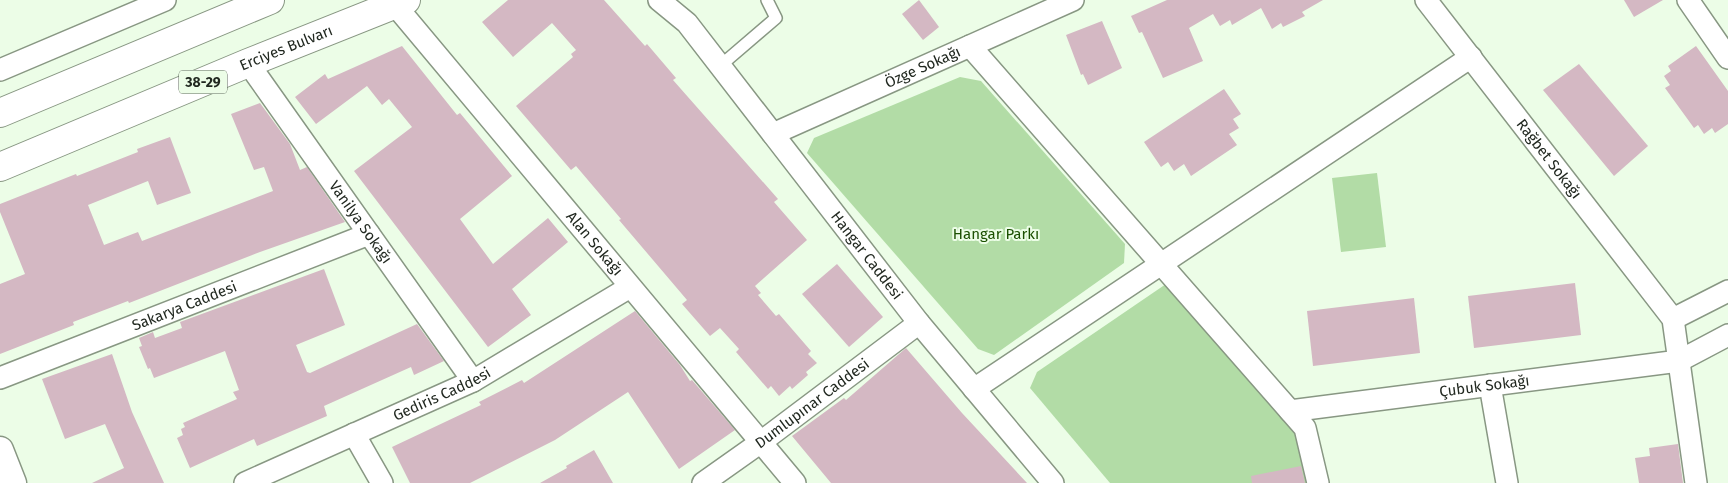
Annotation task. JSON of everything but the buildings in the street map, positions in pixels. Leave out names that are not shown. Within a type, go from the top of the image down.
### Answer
[{"type":"highway","points":[[0,113],[270,0]]},
{"type":"highway","name":"Erciyes Bulvarı","points":[[0,167],[248,63],[400,2]]},
{"type":"street","points":[[0,70],[165,0]]},
{"type":"street","name":"Hangar Caddesi","points":[[659,0],[687,23],[919,323],[1053,483]]},
{"type":"street","name":"Hangar Caddesi","points":[[680,0],[687,23]]},
{"type":"street","name":"Özge Sokağı","points":[[773,134],[1073,0]]},
{"type":"street","name":"Rağbet Sokağı","points":[[1426,0],[1673,319]]},
{"type":"street","points":[[1688,0],[1728,58]]},
{"type":"street","name":"Alan Sokağı","points":[[400,2],[630,287],[795,483]]},
{"type":"street","points":[[970,46],[1305,428],[1318,483]]},
{"type":"street","points":[[974,389],[1471,57]]},
{"type":"street","name":"Vanilya Sokağı","points":[[248,63],[473,381]]},
{"type":"street","name":"Sakarya Caddesi","points":[[0,378],[369,234]]},
{"type":"street","name":"Gediris Caddesi","points":[[246,483],[473,381],[630,287]]},
{"type":"street","points":[[1696,483],[1673,319],[1728,290]]},
{"type":"street","name":"Dumlupınar Caddesi","points":[[703,483],[761,442],[919,323]]},
{"type":"street","points":[[1679,361],[1728,335]]},
{"type":"street","name":"Çubuk Sokağı","points":[[1290,410],[1679,361]]},
{"type":"street","points":[[1490,385],[1507,483]]},
{"type":"street","points":[[354,434],[382,483]]},
{"type":"street","points":[[0,450],[13,483]]},
{"type":"lane","points":[[720,66],[776,18],[767,0]]},
{"type":"green space","name":"Hangar Parkı","points":[[960,77],[981,81],[1125,244],[1124,263],[994,355],[978,349],[807,153],[814,138]]},
{"type":"green space","points":[[1377,173],[1386,247],[1341,252],[1332,178]]},
{"type":"green space","points":[[1166,284],[1298,431],[1311,483],[1110,483],[1030,388],[1037,372]]}]
